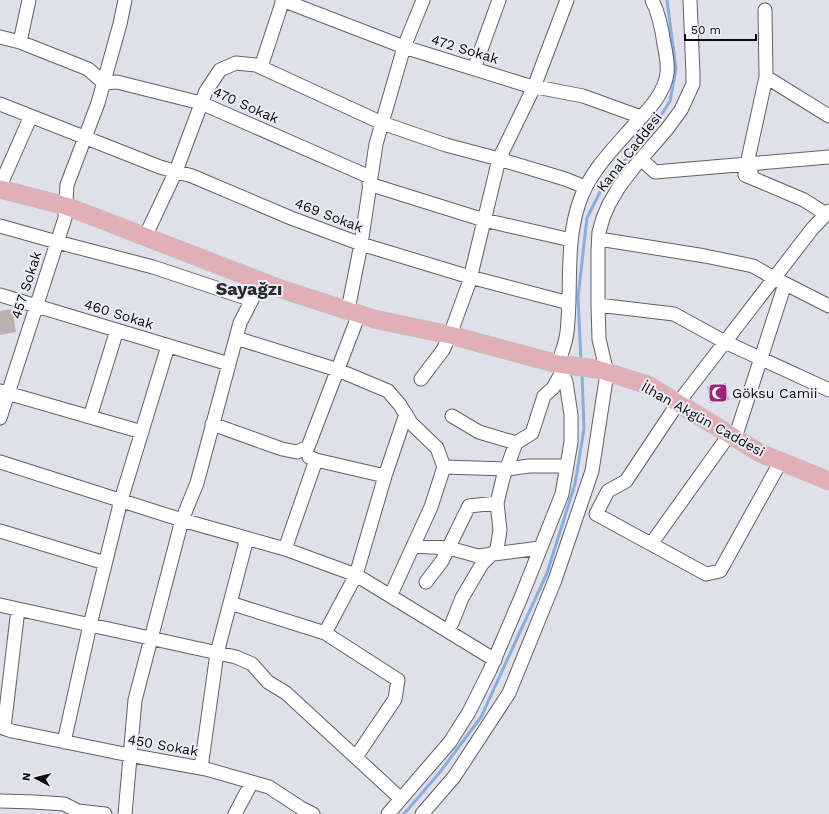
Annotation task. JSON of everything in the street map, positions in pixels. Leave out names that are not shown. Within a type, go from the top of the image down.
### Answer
[{"type":"main road","name":"İlhan Akgün Caddesi","points":[[0,187],[66,206],[262,282],[374,319],[450,335],[562,367],[602,371],[648,385],[760,453],[829,480]]},
{"type":"street","points":[[20,42],[29,0]]},
{"type":"street","name":"457 Sokak","points":[[0,418],[4,392],[37,305],[65,218],[67,185],[98,103],[120,24],[125,0]]},
{"type":"street","points":[[261,67],[283,0]]},
{"type":"street","name":"472 Sokak","points":[[283,0],[404,47],[534,87],[582,96],[641,117]]},
{"type":"street","points":[[297,452],[308,447],[338,370],[354,312],[361,244],[376,144],[404,47],[423,0]]},
{"type":"street","points":[[474,69],[499,0]]},
{"type":"street","points":[[421,379],[443,350],[450,335],[470,276],[499,159],[534,87],[567,0]]},
{"type":"street","points":[[452,623],[462,598],[482,564],[497,549],[500,530],[497,503],[516,443],[532,433],[544,396],[553,388],[562,367],[567,334],[571,240],[579,202],[585,187],[608,155],[656,99],[667,74],[663,32],[652,0]]},
{"type":"street","name":"Kanal Caddesi","points":[[602,371],[598,305],[599,239],[603,218],[619,187],[681,110],[693,84],[690,0]]},
{"type":"street","points":[[753,178],[748,164],[766,77],[765,10]]},
{"type":"street","points":[[0,37],[20,42],[88,70],[104,83]]},
{"type":"street","points":[[145,237],[176,171],[206,91],[220,70],[236,63],[261,67],[382,123],[446,145],[499,159],[585,187]]},
{"type":"street","points":[[766,77],[829,116]]},
{"type":"street","name":"470 Sokak","points":[[104,83],[117,82],[201,103],[370,180],[484,220],[571,240]]},
{"type":"street","name":"469 Sokak","points":[[0,104],[160,167],[192,176],[291,218],[361,244],[569,303]]},
{"type":"street","points":[[0,187],[32,116]]},
{"type":"street","points":[[641,160],[655,172],[829,157]]},
{"type":"street","points":[[724,166],[804,200],[828,213],[812,229],[780,281],[725,342],[678,403],[626,481],[608,491],[596,514],[706,574],[720,571],[781,461]]},
{"type":"street","points":[[0,226],[153,267],[252,300]]},
{"type":"street","points":[[599,239],[705,256],[753,266],[829,306]]},
{"type":"street","points":[[651,544],[732,436],[761,358],[780,281]]},
{"type":"street","points":[[124,814],[135,700],[151,638],[182,520],[197,483],[240,323],[262,282]]},
{"type":"street","name":"460 Sokak","points":[[0,295],[229,364]]},
{"type":"street","points":[[598,305],[674,314],[725,342],[829,390]]},
{"type":"street","points":[[90,417],[116,330]]},
{"type":"street","points":[[236,338],[338,370],[388,391],[400,405],[411,423],[438,448],[444,467],[431,507],[393,590]]},
{"type":"street","points":[[64,742],[90,625],[121,500],[168,346]]},
{"type":"street","points":[[388,814],[450,742],[469,712],[495,660],[562,494],[571,442],[571,415],[562,367]]},
{"type":"street","points":[[422,814],[454,777],[509,693],[555,580],[592,471],[602,371]]},
{"type":"street","points":[[4,392],[142,432]]},
{"type":"street","points":[[325,633],[356,575],[385,476],[406,414]]},
{"type":"street","points":[[452,416],[479,432],[516,443]]},
{"type":"street","points":[[212,424],[282,449],[297,452],[316,460],[385,476]]},
{"type":"street","points":[[285,549],[316,460]]},
{"type":"street","points":[[0,462],[182,520],[285,549],[356,575],[495,660]]},
{"type":"street","points":[[444,467],[507,469],[529,466],[567,466]]},
{"type":"street","points":[[426,582],[442,561],[469,506],[497,503]]},
{"type":"street","points":[[0,532],[105,563]]},
{"type":"street","points":[[201,768],[217,653],[247,538]]},
{"type":"street","points":[[413,546],[449,548],[478,556],[540,548]]},
{"type":"street","points":[[230,603],[325,633],[398,680],[395,699],[356,757]]},
{"type":"street","points":[[0,605],[236,657],[252,664],[268,682],[286,693],[401,799]]},
{"type":"street","points":[[2,728],[18,609]]},
{"type":"street","name":"450 Sokak","points":[[2,728],[64,742],[201,768],[252,782],[269,787],[313,814]]},
{"type":"street","points":[[235,814],[252,782]]},
{"type":"street","points":[[0,801],[64,804],[78,812],[105,814]]},
{"type":"building","points":[[12,309],[16,332],[0,335],[0,311]]},
{"type":"building","name":"Göksu Camii","points":[[726,383],[729,400],[710,403],[707,386]]},
{"type":"waterway","points":[[581,361],[578,297],[587,218],[606,180],[648,136],[670,101],[676,69],[667,0]]},
{"type":"waterway","points":[[404,814],[440,772],[481,717],[547,573],[575,484],[584,429],[582,373]]},
{"type":"place","name":"Göksu Camii","points":[[718,393]]},
{"type":"district","name":"Sayağzı","points":[[249,288]]}]
